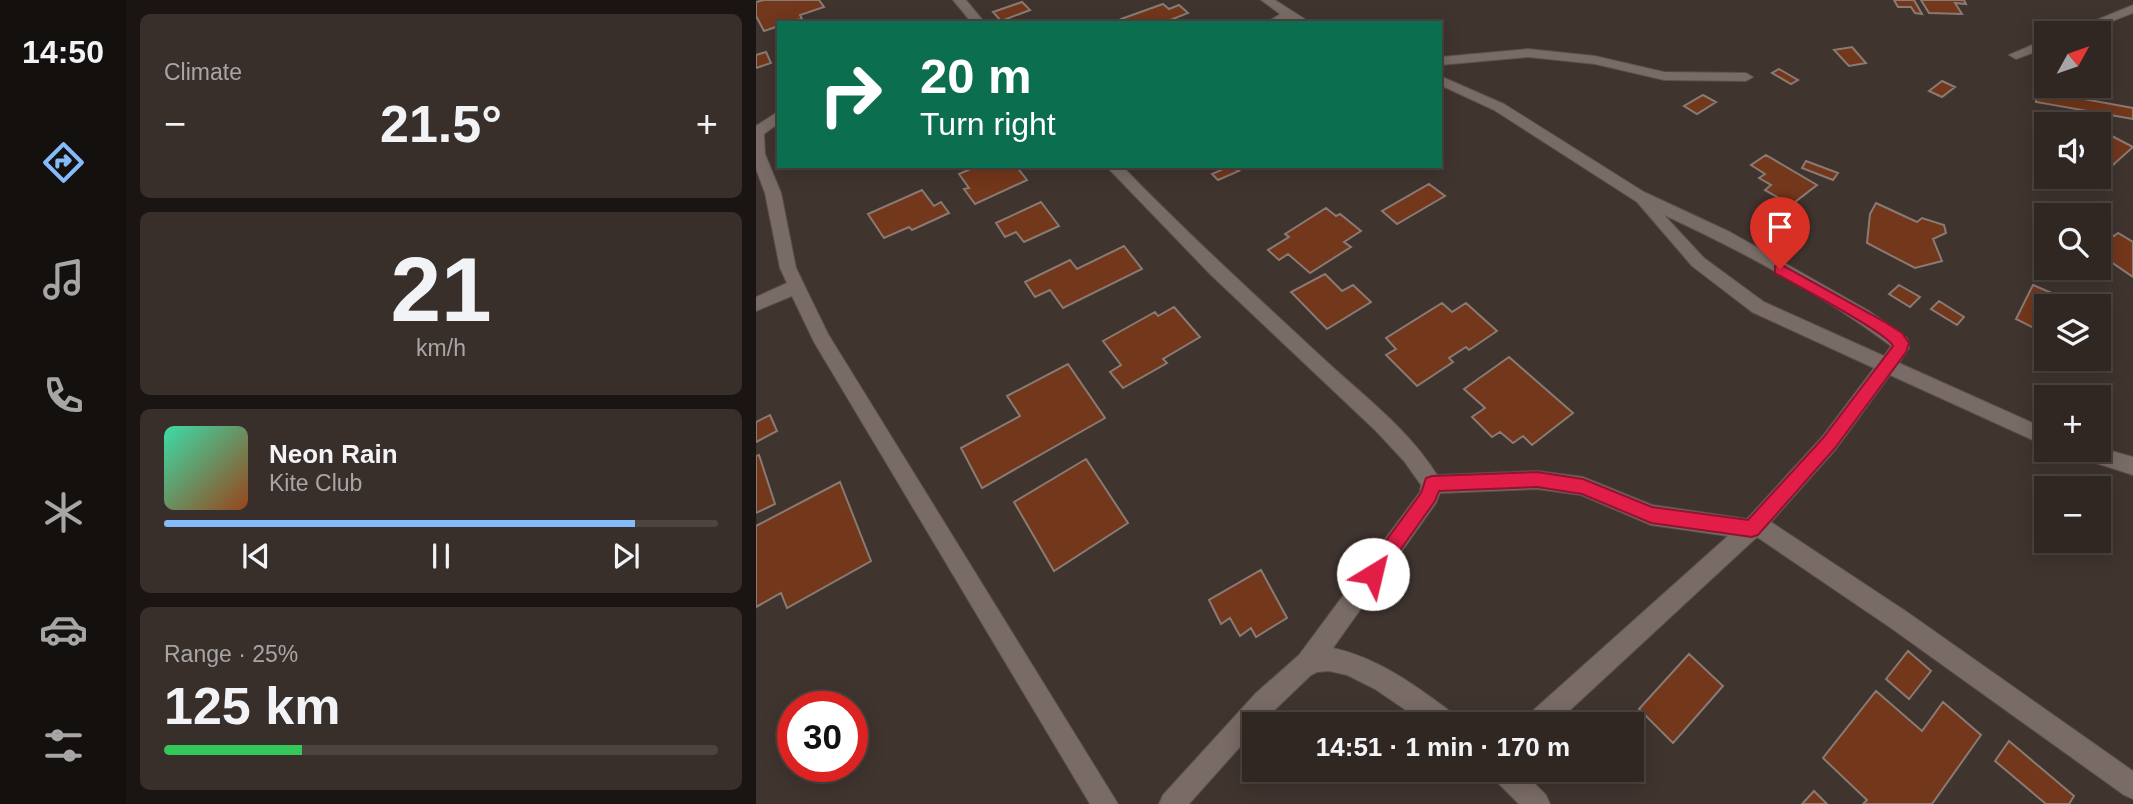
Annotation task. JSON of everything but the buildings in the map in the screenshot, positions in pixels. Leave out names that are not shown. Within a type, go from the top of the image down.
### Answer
[{"type":"street","points":[[959,0],[977,21]]},
{"type":"street","points":[[1267,0],[1302,21]]},
{"type":"street","points":[[2102,21],[2133,9]]},
{"type":"street","points":[[1276,21],[1289,14]]},
{"type":"street","points":[[2015,55],[2034,48]]},
{"type":"street","points":[[1442,61],[1528,53],[1595,60],[1664,76],[1746,77]]},
{"type":"street","points":[[1442,81],[1499,107],[1639,196],[1724,236],[1897,337],[1901,343],[1900,348],[1829,443],[1754,527],[1550,712]]},
{"type":"street","points":[[777,117],[757,133],[758,154],[773,193],[788,268],[795,287],[827,349],[1105,804]]},
{"type":"street","points":[[1115,168],[1166,222],[1373,417],[1424,469],[1432,484],[1429,496],[1421,508],[1308,663],[1270,698],[1172,804]]},
{"type":"street","points":[[1639,196],[1698,262],[1758,307],[2034,432]]},
{"type":"street","points":[[756,304],[795,287]]},
{"type":"street","points":[[2111,459],[2133,466]]},
{"type":"street","points":[[1432,484],[1537,480],[1583,486],[1651,515],[1754,527],[1842,578],[1993,689],[2133,786]]},
{"type":"street","points":[[1308,663],[1316,659],[1351,666],[1390,683],[1430,712]]},
{"type":"street","points":[[1515,782],[1537,804]]},
{"type":"route","points":[[1373,574],[1429,496],[1432,484],[1537,480],[1583,486],[1651,515],[1752,529],[1829,443],[1900,348],[1901,343],[1897,337],[1863,316],[1780,269]]}]
